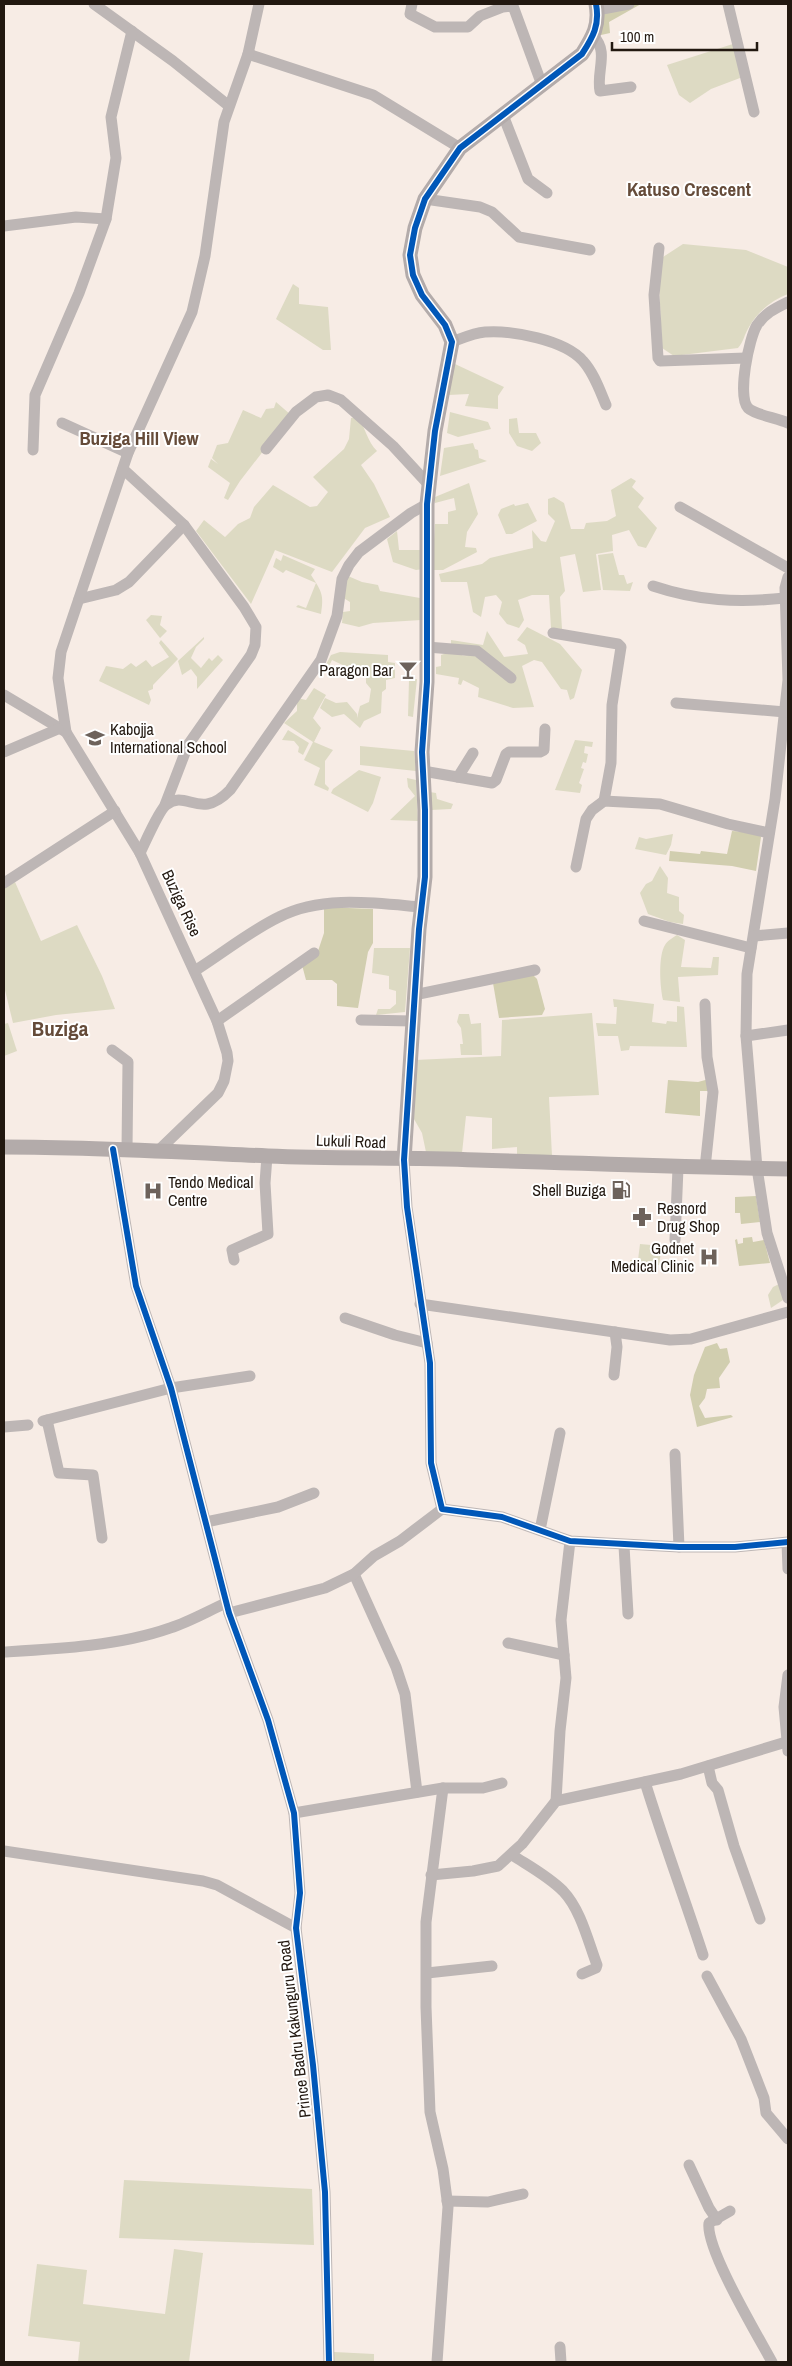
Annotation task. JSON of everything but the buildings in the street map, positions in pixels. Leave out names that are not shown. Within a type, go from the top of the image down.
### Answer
[{"type":"street","points":[[94,4],[229,106]]},
{"type":"street","points":[[4,752],[62,730],[58,678],[61,652],[128,453],[192,312],[205,256],[224,122],[248,54],[259,4]]},
{"type":"street","points":[[412,4],[410,14],[435,27],[468,27],[480,16],[503,7],[513,6],[542,85]]},
{"type":"street","points":[[442,1509],[431,1463],[430,1363],[407,1207],[404,1160],[425,848],[422,752],[427,682],[427,504],[435,431],[452,342],[445,325],[422,295],[413,275],[410,255],[415,228],[424,199],[460,148],[582,54],[594,36],[597,27],[597,7],[629,4]]},
{"type":"street","points":[[728,4],[754,112]]},
{"type":"street","points":[[33,450],[35,395],[79,293],[106,219],[116,158],[111,116],[132,31]]},
{"type":"street","points":[[594,36],[600,43],[602,52],[600,91],[631,87]]},
{"type":"street","points":[[248,54],[373,94],[460,148]]},
{"type":"street","points":[[503,115],[528,179],[547,192]]},
{"type":"street","points":[[424,199],[480,208],[492,212],[519,237],[590,250]]},
{"type":"street","points":[[4,226],[76,217],[106,219]]},
{"type":"street","points":[[659,248],[654,295],[658,358],[663,362],[746,358]]},
{"type":"street","points":[[788,302],[772,310],[756,326],[746,358],[745,383],[747,406],[751,410],[788,423]]},
{"type":"street","points":[[452,342],[479,333],[507,332],[565,347],[585,362],[606,405]]},
{"type":"street","points":[[266,449],[296,412],[316,397],[328,395],[341,400],[393,446],[429,485]]},
{"type":"street","points":[[62,423],[128,453]]},
{"type":"street","points":[[123,469],[184,525],[244,607],[256,627],[257,636],[251,655],[188,745],[165,805],[140,853]]},
{"type":"street","points":[[165,805],[175,800],[205,806],[214,804],[230,790],[321,660],[337,616],[342,579],[349,565],[359,552],[411,513],[427,504]]},
{"type":"street","points":[[680,507],[788,568]]},
{"type":"street","points":[[79,599],[116,590],[130,582],[184,525]]},
{"type":"street","points":[[788,577],[785,588],[788,680],[769,833],[747,974],[746,1036],[757,1168],[768,1233],[788,1298]]},
{"type":"street","points":[[653,586],[712,600],[747,602],[785,598]]},
{"type":"street","points":[[553,633],[618,644],[621,647],[612,705],[611,763],[604,801]]},
{"type":"street","points":[[427,647],[477,651],[511,678]]},
{"type":"street","name":"Buziga Rise","points":[[4,696],[62,730],[115,810],[140,853],[196,970],[217,1021],[227,1053],[224,1081],[218,1093],[160,1149]]},
{"type":"street","points":[[676,703],[785,712]]},
{"type":"street","points":[[423,771],[492,783],[496,780],[506,754],[540,752],[544,750],[545,729]]},
{"type":"street","points":[[458,777],[473,753]]},
{"type":"street","points":[[576,867],[586,819],[592,810],[604,801],[660,804],[728,824],[769,833]]},
{"type":"street","points":[[4,882],[115,810]]},
{"type":"street","points":[[196,970],[278,917],[308,906],[342,902],[421,908]]},
{"type":"street","points":[[644,921],[751,948]]},
{"type":"street","points":[[754,936],[788,933]]},
{"type":"street","points":[[217,1021],[314,953]]},
{"type":"street","points":[[414,995],[535,970]]},
{"type":"street","points":[[705,1004],[707,1057],[713,1092],[705,1168]]},
{"type":"street","points":[[361,1020],[413,1021]]},
{"type":"street","points":[[746,1036],[788,1030]]},
{"type":"street","name":"Prince Badru Kakunguru Road","points":[[112,1050],[128,1062],[120,1149],[136,1286],[171,1388],[227,1608],[268,1720],[294,1813],[300,1892],[296,1928],[313,2065],[325,2192],[329,2362]]},
{"type":"street","name":"Lukuli Road","points":[[4,1146],[160,1149],[267,1156],[475,1160],[678,1168],[788,1169]]},
{"type":"street","points":[[234,1260],[232,1250],[268,1234],[265,1184],[267,1156]]},
{"type":"street","points":[[675,1240],[678,1168]]},
{"type":"street","points":[[420,1304],[670,1340],[691,1338],[788,1312]]},
{"type":"street","points":[[345,1318],[395,1335],[427,1343]]},
{"type":"street","points":[[614,1376],[617,1347],[615,1332]]},
{"type":"street","points":[[102,1538],[93,1475],[59,1473],[45,1421],[171,1388],[250,1376]]},
{"type":"street","points":[[4,1427],[28,1425]]},
{"type":"street","points":[[540,1530],[560,1433]]},
{"type":"street","points":[[674,1454],[679,1547]]},
{"type":"street","points":[[206,1522],[278,1507],[314,1493]]},
{"type":"street","points":[[4,1652],[74,1648],[140,1636],[170,1628],[227,1608],[326,1588],[354,1574],[374,1556],[400,1541],[442,1509],[502,1517],[570,1541],[624,1546],[679,1547],[788,1543],[788,1569]]},
{"type":"street","points":[[432,1874],[473,1871],[498,1866],[512,1855],[556,1801],[560,1731],[566,1678],[561,1620],[570,1541]]},
{"type":"street","points":[[624,1546],[628,1614]]},
{"type":"street","points":[[354,1574],[396,1668],[405,1694],[417,1792]]},
{"type":"street","points":[[508,1643],[564,1655]]},
{"type":"street","points":[[556,1801],[708,1766],[787,1739],[784,1706],[788,1676]]},
{"type":"street","points":[[708,1766],[712,1783],[718,1790],[734,1846],[760,1919]]},
{"type":"street","points":[[645,1782],[663,1842],[688,1906],[704,1955]]},
{"type":"street","points":[[294,1813],[443,1788],[483,1788],[502,1783]]},
{"type":"street","points":[[437,2362],[448,2201],[443,2168],[430,2112],[426,2007],[426,1922],[443,1788]]},
{"type":"street","points":[[4,1851],[203,1881],[216,1885],[296,1928]]},
{"type":"street","points":[[512,1855],[546,1877],[564,1892],[576,1911],[597,1965],[596,1968],[582,1974]]},
{"type":"street","points":[[427,1972],[492,1966]]},
{"type":"street","points":[[707,1976],[741,2038],[764,2098],[766,2114],[788,2139]]},
{"type":"street","points":[[689,2166],[709,2208],[717,2220]]},
{"type":"street","points":[[448,2201],[488,2202],[524,2194]]},
{"type":"street","points":[[730,2211],[709,2223],[707,2233],[726,2276],[772,2362]]},
{"type":"street","points":[[560,2347],[561,2362]]},
{"type":"shaded area","points":[[598,4],[641,4],[609,22],[610,33],[601,35]]},
{"type":"shaded area","points":[[736,43],[740,78],[711,89],[690,103],[679,95],[667,65]]},
{"type":"shaded area","points":[[683,244],[746,250],[788,267],[788,294],[771,303],[761,312],[752,322],[738,348],[674,356],[662,348],[659,282],[663,257]]},
{"type":"shaded area","points":[[293,284],[299,288],[299,304],[328,307],[331,350],[323,350],[276,319]]},
{"type":"shaded area","points":[[455,364],[504,387],[498,396],[498,409],[465,406],[469,394],[448,395]]},
{"type":"shaded area","points":[[276,402],[291,415],[240,481],[228,500],[224,498],[230,483],[208,467],[211,459],[218,464],[212,458],[217,445],[228,443],[243,410],[261,418],[266,409],[274,408]]},
{"type":"shaded area","points":[[450,412],[488,422],[491,429],[458,437],[447,433]]},
{"type":"shaded area","points":[[358,417],[377,451],[361,465],[374,484],[390,517],[365,528],[332,572],[275,550],[251,604],[196,531],[204,520],[225,537],[238,524],[250,518],[254,507],[273,485],[310,507],[317,506],[328,492],[313,477],[344,449],[349,439],[351,418]]},
{"type":"shaded area","points":[[517,418],[519,433],[536,433],[541,443],[532,451],[517,446],[509,433],[509,419]]},
{"type":"shaded area","points":[[473,443],[475,449],[478,450],[479,458],[487,461],[440,476],[444,448]]},
{"type":"shaded area","points":[[631,478],[636,481],[632,487],[644,498],[638,507],[657,528],[646,548],[638,546],[629,530],[612,535],[613,551],[596,554],[601,590],[583,592],[575,554],[560,557],[565,591],[560,597],[562,629],[551,628],[549,595],[532,595],[518,600],[524,620],[519,628],[507,624],[499,614],[502,602],[496,595],[485,597],[481,617],[473,612],[467,582],[441,582],[439,574],[482,564],[490,558],[533,548],[532,530],[541,541],[546,542],[555,521],[548,514],[548,499],[554,497],[564,503],[571,529],[584,529],[586,523],[607,521],[616,516],[611,490]]},
{"type":"shaded area","points":[[469,483],[478,514],[467,532],[465,547],[476,548],[477,552],[443,570],[432,570],[435,524],[448,524],[448,512],[456,510],[454,498],[435,503],[435,497]]},
{"type":"shaded area","points":[[528,503],[537,521],[512,534],[506,534],[498,515],[501,509],[514,504],[515,506]]},
{"type":"shaded area","points":[[397,531],[399,550],[423,550],[424,569],[416,570],[393,562],[387,539]]},
{"type":"shaded area","points":[[613,553],[619,575],[624,575],[627,584],[633,582],[630,591],[603,590],[598,555]]},
{"type":"shaded area","points":[[283,555],[315,569],[311,575],[318,586],[321,594],[321,614],[296,607],[298,605],[306,608],[316,583],[286,570],[283,573],[273,567],[276,558],[281,561]]},
{"type":"shaded area","points":[[348,576],[362,582],[378,585],[380,591],[420,598],[421,620],[373,623],[359,627],[342,623],[343,612],[350,611],[350,602],[342,597]]},
{"type":"shaded area","points":[[151,615],[162,616],[160,625],[167,631],[160,638],[146,620]]},
{"type":"shaded area","points":[[527,627],[560,644],[582,670],[574,698],[570,700],[567,690],[561,689],[542,662],[534,660],[522,666],[534,707],[513,708],[478,697],[479,688],[463,680],[461,685],[458,684],[459,678],[436,674],[436,667],[441,666],[441,655],[450,652],[469,657],[451,651],[451,640],[483,645],[487,631],[504,657],[528,654],[525,645],[517,640]]},
{"type":"shaded area","points":[[204,637],[196,647],[191,658],[201,668],[209,658],[212,661],[218,655],[223,660],[197,689],[197,677],[191,669],[182,675],[178,661]]},
{"type":"shaded area","points":[[161,640],[178,659],[153,685],[153,689],[148,691],[151,700],[149,705],[99,681],[106,666],[123,669],[131,663],[136,667],[146,660],[152,667],[169,657],[159,643]]},
{"type":"shaded area","points":[[340,652],[388,655],[388,662],[395,663],[395,678],[386,680],[386,689],[382,692],[381,713],[364,721],[360,728],[344,714],[332,717],[320,708],[325,698],[336,703],[347,702],[357,714],[357,718],[360,706],[369,702],[371,689],[366,683],[366,676],[332,660],[326,672],[323,670],[331,655]]},
{"type":"shaded area","points":[[417,679],[413,717],[408,716],[409,680]]},
{"type":"shaded area","points":[[314,688],[326,695],[313,718],[321,728],[314,742],[333,750],[325,761],[325,784],[329,788],[328,791],[314,785],[320,768],[304,760],[313,742],[284,723],[297,711],[297,698],[306,700]]},
{"type":"shaded area","points":[[288,730],[309,743],[303,755],[298,752],[299,747],[294,741],[282,740]]},
{"type":"shaded area","points":[[575,740],[593,742],[592,747],[585,746],[584,753],[588,754],[586,763],[583,762],[581,768],[584,769],[579,783],[582,785],[580,793],[555,790]]},
{"type":"shaded area","points":[[360,746],[414,751],[416,771],[360,765]]},
{"type":"shaded area","points":[[359,770],[381,777],[373,803],[368,812],[331,793],[333,789]]},
{"type":"shaded area","points":[[407,778],[416,780],[418,821],[390,820],[415,796],[408,787]]},
{"type":"shaded area","points":[[430,792],[436,793],[437,799],[453,804],[451,809],[431,810]]},
{"type":"shaded area","points":[[732,831],[759,833],[761,837],[756,871],[732,866],[669,861],[670,851],[700,854],[701,851],[727,854]]},
{"type":"shaded area","points":[[673,834],[671,845],[666,855],[635,849],[639,837],[646,839]]},
{"type":"shaded area","points":[[660,866],[668,878],[667,893],[679,897],[679,911],[684,915],[683,924],[670,922],[648,914],[640,893],[646,884],[652,881]]},
{"type":"shaded area","points":[[15,882],[41,941],[77,925],[102,976],[115,1009],[56,1015],[13,1023],[4,986],[4,888]]},
{"type":"shaded area","points":[[324,907],[373,909],[373,943],[368,952],[358,1008],[337,1006],[337,984],[332,980],[306,980],[302,965],[316,957],[324,933]]},
{"type":"shaded area","points":[[677,935],[685,940],[681,967],[711,968],[713,957],[719,957],[718,975],[678,977],[680,1002],[663,1000],[660,980],[660,964],[663,950],[667,942]]},
{"type":"shaded area","points":[[374,948],[410,948],[405,1012],[376,1015],[378,1009],[390,1009],[396,1004],[396,991],[389,989],[389,976],[372,973]]},
{"type":"shaded area","points":[[532,974],[537,979],[545,1009],[542,1015],[499,1018],[493,983]]},
{"type":"shaded area","points":[[613,999],[654,1004],[652,1022],[666,1024],[667,1021],[677,1022],[677,1006],[684,1007],[687,1047],[630,1046],[629,1050],[621,1051],[618,1036],[598,1036],[596,1023],[616,1024],[617,1007],[614,1007]]},
{"type":"shaded area","points":[[592,1013],[599,1095],[549,1097],[552,1156],[517,1154],[517,1147],[492,1149],[492,1118],[466,1116],[462,1153],[426,1152],[422,1133],[414,1119],[415,1060],[501,1056],[502,1020]]},
{"type":"shaded area","points":[[459,1014],[469,1014],[471,1024],[481,1023],[482,1055],[461,1055],[460,1044],[463,1044],[461,1028],[457,1022]]},
{"type":"shaded area","points":[[8,1023],[17,1051],[4,1056],[4,1024]]},
{"type":"shaded area","points":[[709,1079],[712,1091],[700,1091],[700,1116],[665,1113],[668,1080],[698,1082]]},
{"type":"shaded area","points":[[756,1196],[760,1222],[741,1224],[740,1213],[735,1213],[735,1197]]},
{"type":"shaded area","points":[[752,1237],[753,1242],[764,1240],[770,1263],[739,1266],[735,1240],[737,1239],[738,1244],[743,1243],[743,1238]]},
{"type":"shaded area","points":[[640,1244],[662,1246],[659,1265],[630,1263],[630,1260],[638,1260]]},
{"type":"shaded area","points":[[781,1283],[786,1298],[771,1308],[768,1295],[773,1287]]},
{"type":"shaded area","points":[[717,1343],[720,1349],[727,1348],[730,1362],[719,1378],[720,1388],[707,1389],[705,1398],[699,1406],[705,1418],[731,1415],[733,1417],[697,1427],[690,1395],[694,1375],[705,1347]]},
{"type":"shaded area","points":[[124,2180],[312,2189],[314,2245],[119,2238]]},
{"type":"shaded area","points":[[174,2249],[203,2253],[189,2362],[78,2362],[80,2342],[28,2336],[37,2264],[87,2270],[83,2304],[165,2314]]},
{"type":"shaded area","points":[[334,2352],[374,2354],[374,2362],[334,2362]]},
{"type":"cycle path","points":[[596,4],[597,18],[595,30],[582,54],[460,148],[425,199],[415,228],[410,255],[413,275],[422,295],[445,325],[452,342],[435,431],[427,504],[427,682],[422,752],[425,810],[425,877],[419,929],[404,1160],[407,1207],[430,1363],[431,1463],[442,1509],[502,1517],[570,1541],[679,1547],[735,1547],[788,1542]]},
{"type":"cycle path","points":[[113,1149],[136,1286],[171,1388],[229,1613],[268,1720],[294,1813],[300,1893],[296,1928],[313,2065],[325,2192],[329,2362]]},
{"type":"place","name":"Paragon Bar","points":[[408,670]]},
{"type":"place","name":"Kabojja International School","points":[[95,738]]},
{"type":"place","name":"Shell Buziga","points":[[621,1190]]},
{"type":"place","name":"Tendo Medical Centre","points":[[153,1191]]},
{"type":"place","name":"Resnord Drug Shop","points":[[642,1217]]},
{"type":"place","name":"Godnet Medical Clinic","points":[[709,1257]]},
{"type":"district","name":"Katuso Crescent","points":[[689,189]]},
{"type":"district","name":"Buziga Hill View","points":[[139,438]]},
{"type":"district","name":"Buziga","points":[[60,1028]]}]
